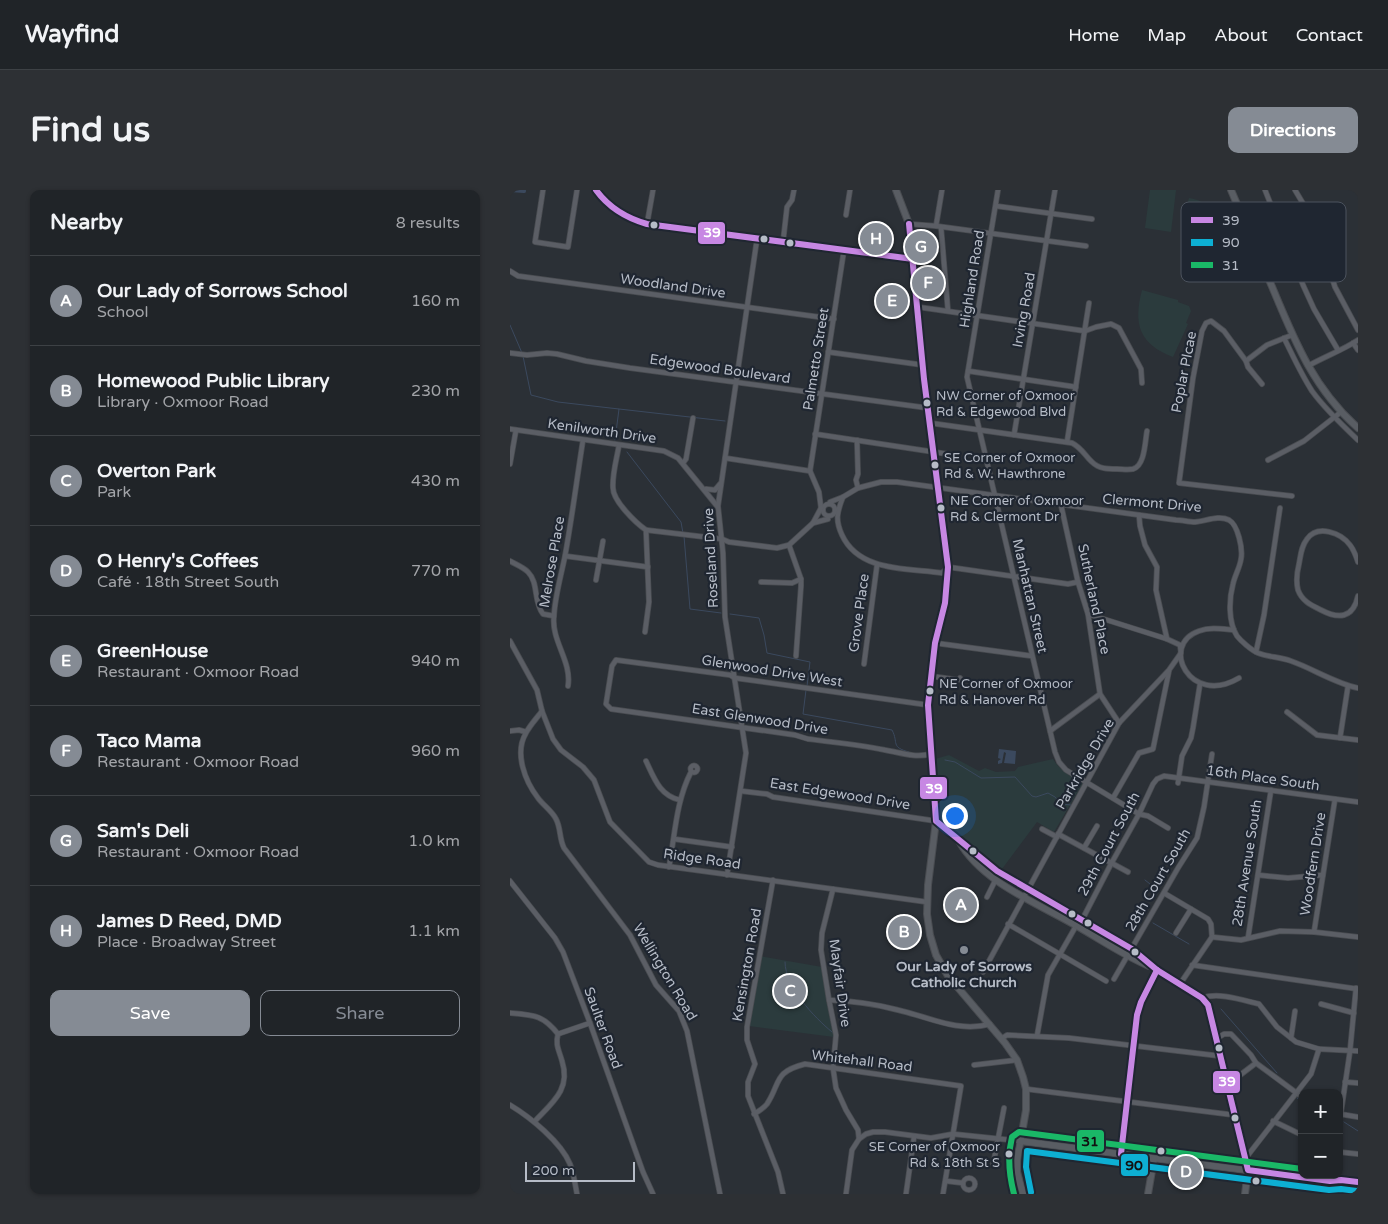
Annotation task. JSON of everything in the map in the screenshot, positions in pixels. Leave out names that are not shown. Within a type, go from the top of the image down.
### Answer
[{"type":"main road","points":[[596,190],[605,201],[623,215],[647,224],[913,260]]},
{"type":"main road","points":[[896,190],[909,224],[923,365],[948,567],[945,603],[935,643],[928,705],[936,821],[927,914],[930,935],[936,955],[948,976],[990,1024],[1017,1060],[1026,1089],[1026,1110],[1018,1149],[1017,1172],[1023,1194]]},
{"type":"main road","points":[[1231,190],[1236,202]]},
{"type":"main road","points":[[1270,282],[1292,335],[1308,366],[1341,412],[1358,428]]},
{"type":"main road","points":[[936,821],[958,840],[974,863],[995,881],[1127,956],[1157,970],[1202,998],[1208,1005],[1248,1170],[1245,1194]]},
{"type":"main road","points":[[933,843],[941,836],[951,834]]},
{"type":"main road","points":[[958,840],[964,842],[997,871],[1132,948],[1157,970]]},
{"type":"main road","points":[[1020,1141],[1154,1159],[1298,1175]]},
{"type":"main road","points":[[1148,1194],[1154,1159]]},
{"type":"main road","points":[[1331,1179],[1334,1186],[1358,1190]]},
{"type":"main road","points":[[1336,1179],[1358,1182]]},
{"type":"street","points":[[543,190],[535,242],[568,247],[577,190]]},
{"type":"street","points":[[647,224],[653,190]]},
{"type":"street","points":[[783,242],[787,207],[792,200],[794,190]]},
{"type":"street","points":[[846,215],[850,190]]},
{"type":"street","points":[[942,190],[938,226],[948,311]]},
{"type":"street","name":"Highland Road","points":[[968,371],[998,190]]},
{"type":"street","name":"Irving Road","points":[[1014,435],[1055,190]]},
{"type":"street","points":[[1266,190],[1271,202]]},
{"type":"street","points":[[1295,190],[1302,202]]},
{"type":"street","points":[[996,206],[1092,219]]},
{"type":"street","points":[[909,224],[938,226],[1086,246]]},
{"type":"street","name":"Roseland Drive","points":[[727,875],[746,753],[725,617],[722,539],[718,506],[757,239]]},
{"type":"street","name":"Palmetto Street","points":[[810,470],[844,250]]},
{"type":"street","name":"Woodland Drive","points":[[510,271],[518,276],[834,319]]},
{"type":"street","points":[[1302,282],[1314,309],[1338,350]]},
{"type":"street","points":[[1333,282],[1358,330]]},
{"type":"street","points":[[1067,442],[1089,303]]},
{"type":"street","points":[[918,307],[1085,331],[1103,325],[1111,324],[1117,326],[1141,369],[1142,383]]},
{"type":"street","name":"Poplar Plcae","points":[[1246,361],[1224,331],[1211,321],[1206,322],[1202,331],[1178,483],[1292,496]]},
{"type":"street","points":[[1262,384],[1248,367],[1246,361],[1267,345],[1292,335]]},
{"type":"street","points":[[1284,338],[1300,372],[1309,386],[1335,418],[1358,440]]},
{"type":"street","points":[[1308,366],[1358,340]]},
{"type":"street","points":[[1353,343],[1358,350]]},
{"type":"street","points":[[828,352],[923,365]]},
{"type":"street","name":"Edgewood Boulevard","points":[[510,353],[520,355],[557,354],[621,367],[928,408]]},
{"type":"street","points":[[968,371],[1076,387]]},
{"type":"street","name":"Manhattan Street","points":[[968,371],[967,377],[979,430],[1058,762],[1066,770],[1139,814]]},
{"type":"street","points":[[1268,460],[1304,441],[1341,412]]},
{"type":"street","points":[[683,463],[686,459],[693,418]]},
{"type":"street","points":[[930,423],[1067,442],[1080,448],[1091,462],[1105,469],[1134,469],[1137,467],[1143,457],[1147,430]]},
{"type":"street","name":"Kenilworth Drive","points":[[510,429],[664,451],[673,454],[683,463],[718,506]]},
{"type":"street","points":[[510,464],[516,430]]},
{"type":"street","points":[[815,434],[954,455]]},
{"type":"street","name":"Melrose Place","points":[[568,686],[567,666],[556,638],[554,616],[583,440]]},
{"type":"street","points":[[857,440],[858,474],[856,480],[858,488]]},
{"type":"street","points":[[619,445],[612,488],[614,496],[636,523],[646,530],[722,539],[729,542],[776,548],[789,545],[813,523],[824,505],[858,488],[881,482],[938,487]]},
{"type":"street","points":[[725,458],[810,470],[819,492],[823,513],[838,527]]},
{"type":"street","points":[[705,489],[715,490],[721,483]]},
{"type":"street","name":"Clermont Drive","points":[[938,487],[1194,522],[1222,518],[1231,521],[1236,528],[1242,558],[1232,584],[1230,598],[1234,630]]},
{"type":"street","points":[[819,492],[834,506],[838,527],[845,542],[854,553],[877,565],[942,573],[948,567],[1068,584],[1078,582]]},
{"type":"street","points":[[813,523],[836,512],[843,497]]},
{"type":"street","name":"Sutherland Place","points":[[1061,505],[1078,582],[1088,614],[1100,694],[1119,723]]},
{"type":"street","points":[[1256,652],[1264,615],[1280,508]]},
{"type":"street","points":[[1139,515],[1145,545],[1157,567],[1156,590],[1167,639]]},
{"type":"street","points":[[645,632],[649,602],[646,530]]},
{"type":"street","points":[[1358,562],[1349,543],[1337,534],[1322,531],[1310,536],[1304,544],[1297,570],[1298,589],[1305,601],[1330,614],[1338,616],[1350,612],[1358,596]]},
{"type":"street","points":[[596,580],[603,542]]},
{"type":"street","points":[[789,545],[800,579],[796,656]]},
{"type":"street","points":[[565,556],[648,567]]},
{"type":"street","points":[[510,561],[527,571],[533,580],[538,606],[543,614],[554,616]]},
{"type":"street","name":"Grove Place","points":[[864,664],[877,565]]},
{"type":"street","points":[[760,582],[792,583],[800,579]]},
{"type":"street","points":[[1088,614],[1167,639],[1180,645],[1183,666],[1189,676],[1200,684],[1207,686],[1223,685],[1239,678]]},
{"type":"street","name":"Parkridge Drive","points":[[983,972],[1119,723],[1169,670],[1180,653],[1183,644],[1190,636],[1199,631],[1216,629],[1234,630]]},
{"type":"street","points":[[1234,630],[1238,637],[1256,652],[1290,660],[1348,686],[1358,688]]},
{"type":"street","name":"Ridge Road","points":[[510,641],[537,690],[542,711],[553,739],[561,750],[583,767],[594,780],[603,808],[610,822],[649,862],[669,867],[927,902]]},
{"type":"street","points":[[935,643],[1032,656]]},
{"type":"street","name":"Glenwood Drive West","points":[[614,663],[616,660],[730,675],[735,678],[928,705]]},
{"type":"street","name":"East Glenwood Drive","points":[[614,663],[606,704],[610,709],[795,735],[808,739],[885,750],[910,756],[918,757],[931,754]]},
{"type":"street","points":[[1112,798],[1139,753],[1153,749],[1169,670]]},
{"type":"street","points":[[930,676],[959,680],[960,678]]},
{"type":"street","points":[[1179,780],[1182,756],[1193,728],[1200,684]]},
{"type":"street","points":[[1340,738],[1348,686]]},
{"type":"street","points":[[1050,731],[1100,694]]},
{"type":"street","points":[[510,731],[526,732],[542,711]]},
{"type":"street","points":[[1287,712],[1317,736],[1358,740]]},
{"type":"street","points":[[534,722],[542,723],[548,727]]},
{"type":"street","name":"Wellington Road","points":[[526,732],[520,749],[521,759],[530,786],[540,801],[556,818],[559,837],[564,848],[630,935],[656,985],[679,1011],[685,1024],[720,1194]]},
{"type":"street","name":"28th Court South","points":[[1114,979],[1197,838],[1212,754]]},
{"type":"street","points":[[646,761],[656,784],[666,794],[680,800]]},
{"type":"street","points":[[669,867],[680,800],[691,772]]},
{"type":"street","name":"16th Place South","points":[[1164,776],[1179,780],[1358,802]]},
{"type":"street","name":"29th Court South","points":[[1037,1036],[1048,975],[1076,926],[1082,920],[1153,784],[1157,779],[1164,776]]},
{"type":"street","name":"28th Avenue South","points":[[1248,938],[1271,790]]},
{"type":"street","name":"East Edgewood Drive","points":[[741,791],[936,821]]},
{"type":"street","name":"Woodfern Drive","points":[[1314,932],[1335,799]]},
{"type":"street","points":[[1139,814],[1148,816],[1168,828]]},
{"type":"street","points":[[1084,848],[1097,826]]},
{"type":"street","points":[[1042,829],[1084,848],[1128,872]]},
{"type":"street","points":[[674,839],[732,847]]},
{"type":"street","points":[[1258,875],[1288,878],[1316,874],[1323,875]]},
{"type":"street","name":"Kensington Road","points":[[773,880],[747,1027],[747,1040],[754,1064],[748,1082],[748,1096],[778,1172],[783,1194]]},
{"type":"street","name":"Saulter Road","points":[[510,881],[559,945],[569,967],[643,1172],[653,1194]]},
{"type":"street","points":[[987,897],[995,881]]},
{"type":"street","name":"Mayfair Drive","points":[[833,889],[820,944],[828,1000],[836,1035],[834,1068],[836,1088],[858,1130],[859,1139],[852,1150],[846,1194]]},
{"type":"street","points":[[1164,893],[1208,919],[1211,924],[1212,937],[1241,940],[1280,931],[1314,932],[1358,937]]},
{"type":"street","points":[[1176,933],[1191,909]]},
{"type":"street","points":[[1008,924],[1106,981]]},
{"type":"street","name":"28th Avenue South","points":[[1180,984],[1212,937]]},
{"type":"street","points":[[1192,965],[1357,989],[1343,1095]]},
{"type":"street","points":[[1121,1154],[1138,1010],[1157,970]]},
{"type":"street","points":[[1202,998],[1209,996],[1232,998],[1260,1004],[1277,1027],[1296,1042],[1319,1048],[1358,1051]]},
{"type":"street","points":[[828,1000],[843,1000],[899,1010],[954,1025],[981,1026],[990,1024]]},
{"type":"street","points":[[1321,1004],[1354,1013]]},
{"type":"street","points":[[1291,1038],[1295,1011]]},
{"type":"street","points":[[510,1013],[542,1018],[558,1034]]},
{"type":"street","points":[[558,1034],[590,1024]]},
{"type":"street","points":[[535,1121],[558,1096],[564,1082],[565,1073],[556,1043],[558,1034]]},
{"type":"street","points":[[1216,1039],[1224,1034],[1231,1034],[1256,1063],[1296,1094]]},
{"type":"street","points":[[1001,1039],[1006,1035],[1069,1038],[1220,1056]]},
{"type":"street","points":[[1245,1159],[1310,1074],[1319,1048]]},
{"type":"street","points":[[974,1064],[1017,1060]]},
{"type":"street","points":[[1227,1085],[1256,1063]]},
{"type":"street","name":"Whitehall Road","points":[[754,1114],[768,1103],[778,1081],[786,1072],[805,1064],[961,1086],[953,1134]]},
{"type":"street","points":[[1345,1082],[1358,1083]]},
{"type":"street","points":[[1026,1089],[1234,1115]]},
{"type":"street","points":[[510,1105],[535,1121],[562,1151],[569,1162],[574,1176],[576,1194]]},
{"type":"street","points":[[993,1165],[1004,1108]]},
{"type":"street","points":[[1343,1114],[1358,1117]]},
{"type":"street","points":[[1273,1121],[1300,1134]]},
{"type":"street","points":[[858,1130],[866,1134]]},
{"type":"street","points":[[859,1139],[873,1132],[885,1132],[914,1137],[937,1138],[953,1134],[1020,1141]]},
{"type":"street","points":[[943,1194],[953,1134]]},
{"type":"street","points":[[906,1194],[914,1137]]},
{"type":"street","points":[[1343,1152],[1358,1154]]},
{"type":"street","points":[[946,1181],[963,1183]]},
{"type":"shaded area","points":[[1150,190],[1176,190],[1171,232],[1145,228]]},
{"type":"shaded area","points":[[1189,198],[1201,202],[1188,202]]},
{"type":"shaded area","points":[[1142,290],[1178,300],[1178,302],[1189,306],[1191,311],[1186,323],[1188,324],[1173,357],[1153,346],[1141,331],[1138,313]]},
{"type":"shaded area","points":[[949,755],[979,771],[985,768],[996,772],[1015,771],[1018,767],[1053,759],[1062,770],[1083,783],[1054,832],[1037,822],[1002,869],[940,819],[935,759]]},
{"type":"shaded area","points":[[759,956],[822,967],[834,1037],[749,1026]]},
{"type":"water","points":[[999,749],[1016,751],[1015,764],[1004,763],[1006,753],[1004,752],[1002,763],[998,764],[998,761],[1001,759],[998,758]]},
{"type":"waterway","points":[[510,190],[524,191]]},
{"type":"waterway","points":[[510,325],[522,353]]},
{"type":"waterway","points":[[523,356],[531,395],[558,402],[619,409],[615,440]]},
{"type":"waterway","points":[[619,409],[725,421]]},
{"type":"waterway","points":[[627,452],[681,522],[683,533]]},
{"type":"waterway","points":[[684,536],[690,609],[721,613]]},
{"type":"waterway","points":[[730,614],[759,618],[767,653],[810,662],[807,686]]},
{"type":"waterway","points":[[806,690],[803,714],[892,730],[897,746],[909,752]]},
{"type":"waterway","points":[[945,760],[955,762],[981,778],[1015,777],[1032,796],[1036,797],[1048,793],[1061,804],[1071,805]]},
{"type":"waterway","points":[[1145,880],[1150,884],[1156,895]]},
{"type":"waterway","points":[[1153,923],[1189,944]]},
{"type":"waterway","points":[[785,962],[786,972],[795,991],[809,1010],[832,1032]]},
{"type":"waterway","points":[[1221,1009],[1277,1073]]},
{"type":"waterway","points":[[1344,1122],[1358,1131]]},
{"type":"transit line","name":"39","points":[[596,190],[618,212],[647,224],[913,259]]},
{"type":"transit line","name":"39","points":[[909,224],[924,379],[948,567],[945,603],[935,643],[928,705],[936,821],[997,871],[1132,949],[1157,970],[1202,998],[1208,1005],[1248,1170],[1330,1181],[1358,1182]]},
{"type":"transit line","name":"39","points":[[1121,1154],[1137,1015],[1141,1002],[1157,970]]},
{"type":"transit line","name":"31","points":[[1014,1194],[1009,1159],[1012,1137],[1019,1132],[1298,1168]]},
{"type":"transit line","name":"90","points":[[1031,1192],[1026,1167],[1027,1151],[1329,1190],[1357,1191]]},
{"type":"place","name":"James D Reed, DMD","points":[[876,239]]},
{"type":"place","name":"Sam's Deli","points":[[921,247]]},
{"type":"place","name":"Taco Mama","points":[[928,283]]},
{"type":"place","name":"GreenHouse","points":[[892,301]]},
{"type":"place","name":"NW Corner of Oxmoor Rd & Edgewood Blvd","points":[[927,403]]},
{"type":"place","name":"SE Corner of Oxmoor Rd & W. Hawthrone","points":[[935,465]]},
{"type":"place","name":"NE Corner of Oxmoor Rd & Clermont Dr","points":[[941,508]]},
{"type":"place","name":"NE Corner of Oxmoor Rd & Hanover Rd","points":[[930,691]]},
{"type":"place","name":"Our Lady of Sorrows School","points":[[961,905]]},
{"type":"place","name":"Homewood Public Library","points":[[904,932]]},
{"type":"place","name":"Our Lady of Sorrows Catholic Church","points":[[964,950]]},
{"type":"place","name":"Overton Park","points":[[790,991]]},
{"type":"place","name":"SE Corner of Oxmoor Rd & 18th St S","points":[[1009,1154]]},
{"type":"place","name":"O Henry's Coffees","points":[[1186,1172]]}]
